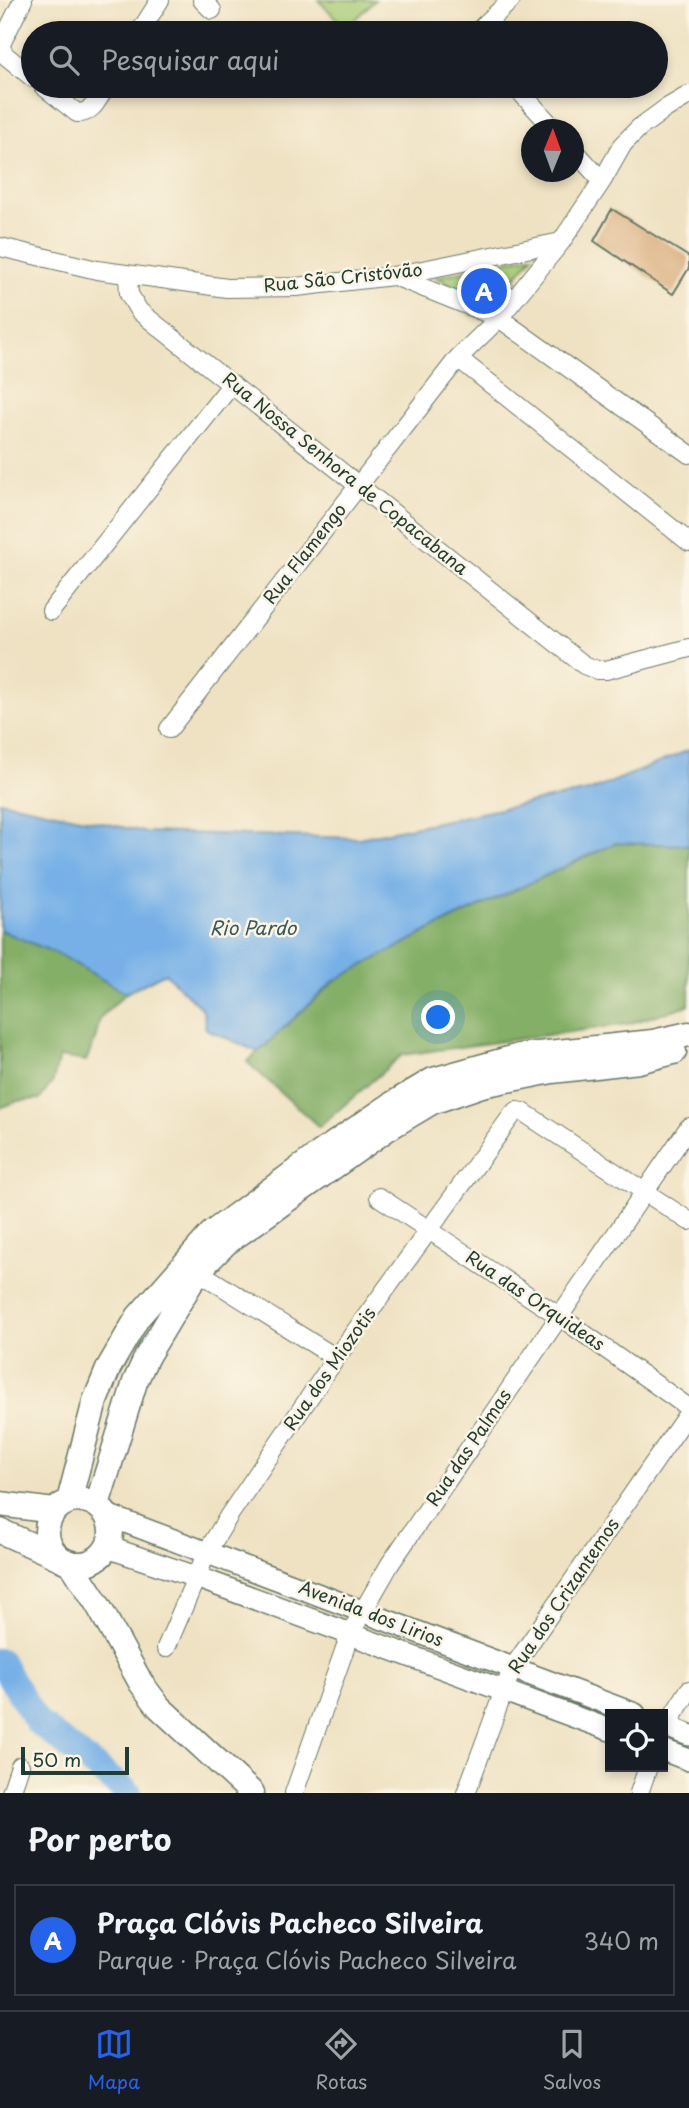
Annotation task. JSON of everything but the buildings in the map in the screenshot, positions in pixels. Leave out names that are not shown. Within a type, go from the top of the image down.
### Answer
[{"type":"main road","points":[[102,1510],[135,1382],[191,1267],[212,1233],[319,1154],[433,1080],[519,1056],[653,1041],[689,1034]]},
{"type":"main road","points":[[0,1504],[61,1506],[79,1500],[102,1510],[110,1525],[111,1536],[83,1557],[54,1553],[47,1537],[49,1519],[61,1506],[95,1401],[109,1367],[138,1317],[191,1267],[387,1129],[432,1102],[482,1084],[552,1071],[639,1061],[689,1049]]},
{"type":"main road","points":[[0,1531],[83,1557]]},
{"type":"main road","points":[[83,1557],[98,1605],[141,1683],[159,1707],[252,1793]]},
{"type":"street","points":[[21,68],[5,55],[0,44],[23,0]]},
{"type":"street","points":[[147,21],[160,0]]},
{"type":"street","points":[[489,21],[511,0]]},
{"type":"street","name":"Rua Flamengo","points":[[169,729],[458,358],[499,318],[561,242],[623,144],[639,128],[689,95]]},
{"type":"street","points":[[58,98],[77,113],[87,112],[98,98]]},
{"type":"street","points":[[526,98],[545,119]]},
{"type":"street","points":[[584,162],[602,181]]},
{"type":"street","name":"Rua São Cristóvão","points":[[0,247],[97,270],[227,288],[296,287],[393,276],[561,242]]},
{"type":"street","name":"Rua Nossa Senhora de Copacabana","points":[[128,275],[130,294],[139,310],[581,662],[592,669],[606,670],[689,649]]},
{"type":"street","points":[[393,276],[499,318],[683,450]]},
{"type":"street","points":[[458,358],[689,542]]},
{"type":"street","points":[[51,611],[232,384]]},
{"type":"street","name":"Rua dos Miozotis","points":[[166,1648],[207,1552],[230,1514],[336,1358],[513,1114],[517,1111],[523,1112],[645,1192]]},
{"type":"street","name":"Rua das Palmas","points":[[294,1793],[350,1634],[390,1564],[689,1127]]},
{"type":"street","points":[[645,1192],[689,1221]]},
{"type":"street","name":"Rua das Orquideas","points":[[379,1197],[559,1316],[689,1410]]},
{"type":"street","points":[[191,1267],[336,1358]]},
{"type":"street","name":"Rua dos Crizantemos","points":[[466,1793],[512,1669],[689,1410]]},
{"type":"street","name":"Avenida dos Lirios","points":[[102,1510],[621,1709]]},
{"type":"street","name":"Avenida dos Lirios","points":[[83,1557],[196,1577],[605,1728]]},
{"type":"street","points":[[668,1721],[689,1690]]},
{"type":"street","points":[[668,1728],[689,1734]]},
{"type":"street","points":[[668,1752],[689,1760]]},
{"type":"street","points":[[11,1793],[19,1766]]},
{"type":"street","points":[[639,1793],[646,1772]]},
{"type":"green space","points":[[318,0],[375,0],[353,21],[339,21]]},
{"type":"green space","points":[[534,255],[492,305],[436,277]]},
{"type":"green space","points":[[616,843],[689,845],[689,1005],[628,1024],[402,1055],[319,1127],[247,1062],[349,968]]},
{"type":"green space","points":[[0,928],[60,955],[126,993],[100,1018],[86,1061],[59,1057],[53,1081],[40,1099],[18,1101],[0,1108]]},
{"type":"water","name":"Rio Pardo","points":[[689,750],[689,845],[615,843],[430,930],[334,981],[258,1052],[206,1029],[203,1010],[165,973],[126,993],[60,955],[0,930],[0,801],[145,832],[359,838],[593,790]]},
{"type":"waterway","points":[[0,1661],[37,1722],[129,1793]]},
{"type":"place","name":"Praça Clóvis Pacheco Silveira","points":[[484,291]]}]
